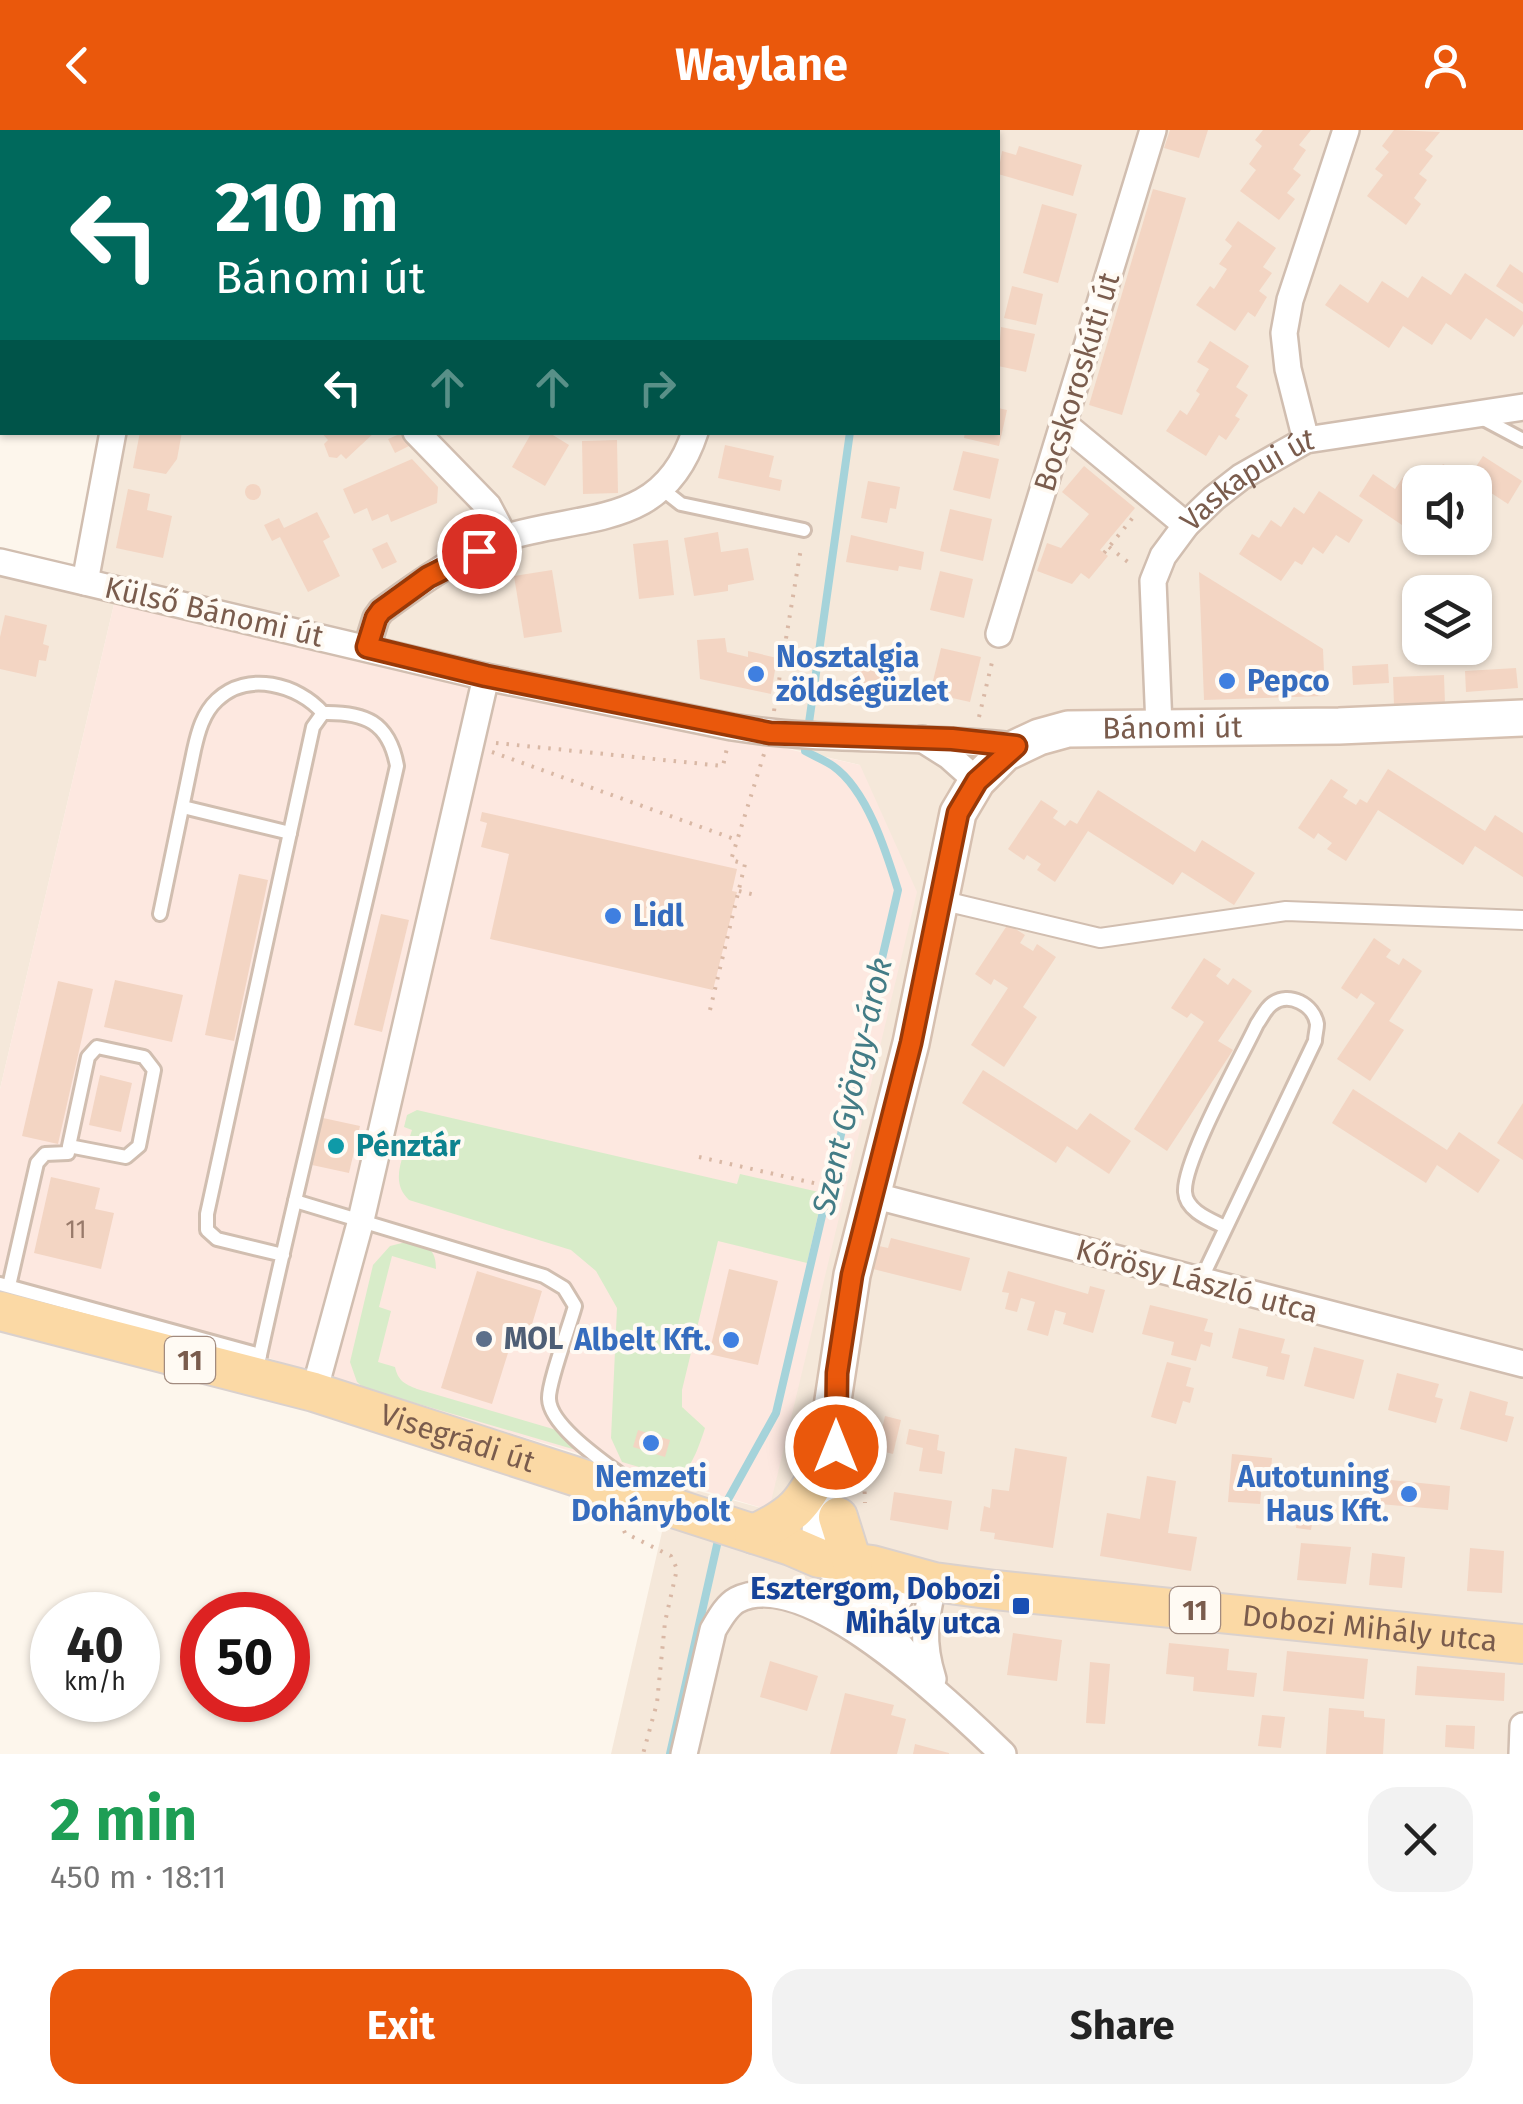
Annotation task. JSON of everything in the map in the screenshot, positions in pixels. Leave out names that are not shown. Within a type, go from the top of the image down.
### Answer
[{"type":"main road","name":"Bánomi út","points":[[1016,746],[1068,729],[1338,726],[1523,718]]},
{"type":"main road","points":[[836,1561],[823,1466],[852,1275],[856,1192],[911,1043],[958,813],[977,781],[1016,746]]},
{"type":"main road","name":"Visegrádi út","points":[[3,1294],[257,1365],[314,1392],[642,1498]]},
{"type":"main road","points":[[836,1561],[837,1373]]},
{"type":"main road","points":[[734,1527],[776,1524],[803,1502],[823,1466]]},
{"type":"main road","name":"Dobozi Mihály utca","points":[[642,1498],[836,1561],[872,1565],[928,1580],[1523,1644]]},
{"type":"street","name":"Bocskoroskúti út","points":[[999,634],[1153,130]]},
{"type":"street","points":[[1306,440],[1288,369],[1284,333],[1290,300],[1346,130]]},
{"type":"street","name":"Vaskapui út","points":[[1152,582],[1163,556],[1186,526],[1241,477],[1306,440],[1523,407]]},
{"type":"street","points":[[1065,425],[1186,526]]},
{"type":"street","points":[[85,582],[112,435]]},
{"type":"street","points":[[419,435],[488,506],[504,538]]},
{"type":"street","points":[[367,647],[381,611],[428,577],[504,538],[608,517],[638,506],[662,489],[678,471],[694,435]]},
{"type":"street","name":"Külső Bánomi út","points":[[0,562],[486,676]]},
{"type":"street","points":[[1152,582],[1159,726]]},
{"type":"street","points":[[314,1392],[361,1220],[486,676],[780,734]]},
{"type":"street","name":"Bánomi út","points":[[780,734],[922,738],[1016,746]]},
{"type":"street","points":[[922,738],[977,781]]},
{"type":"street","points":[[939,896],[957,904],[1100,938],[1286,911],[1523,920]]},
{"type":"street","name":"Kőrösy László utca","points":[[856,1192],[1523,1364]]},
{"type":"street","points":[[836,1561],[938,1693]]},
{"type":"street","points":[[897,1643],[892,1610],[904,1592],[928,1580]]},
{"type":"street","points":[[928,1580],[924,1651],[938,1693]]},
{"type":"street","points":[[684,1754],[713,1630],[738,1600],[763,1594],[792,1598],[838,1619],[938,1693],[1003,1754]]},
{"type":"street","points":[[1522,1754],[1523,1726]]},
{"type":"lane","points":[[1476,414],[1523,440]]},
{"type":"lane","points":[[662,489],[681,504],[804,530]]},
{"type":"lane","points":[[160,914],[201,723],[215,701],[234,687],[254,683],[286,688],[311,699],[323,713]]},
{"type":"lane","points":[[257,1365],[398,766],[394,745],[379,726],[351,712],[323,713]]},
{"type":"lane","points":[[283,1255],[217,1240],[207,1230],[207,1214],[313,727],[323,713]]},
{"type":"lane","points":[[183,807],[290,833]]},
{"type":"lane","points":[[1200,1282],[1314,1041],[1317,1023],[1308,1008],[1296,1000],[1282,999],[1270,1004],[1196,1152],[1185,1192],[1190,1205],[1205,1218],[1225,1227]]},
{"type":"lane","points":[[3,1294],[38,1163],[45,1154],[68,1154],[69,1146],[88,1057],[98,1046],[144,1057],[154,1070],[139,1146],[126,1157],[69,1146]]},
{"type":"lane","points":[[295,1201],[544,1276],[564,1288],[575,1306],[549,1399],[556,1416],[580,1442],[642,1498]]},
{"type":"path","points":[[1104,553],[1151,496]]},
{"type":"path","points":[[710,1010],[744,864],[731,860],[780,734],[804,530]]},
{"type":"path","points":[[1109,547],[1152,582]]},
{"type":"path","points":[[973,741],[999,634]]},
{"type":"path","points":[[732,727],[723,766],[490,742],[488,750],[737,840]]},
{"type":"path","points":[[739,890],[759,896]]},
{"type":"path","points":[[699,1157],[856,1192]]},
{"type":"path","points":[[862,1413],[862,1470]]},
{"type":"path","points":[[642,1498],[621,1528],[671,1556],[677,1569],[665,1622],[657,1703],[642,1754]]},
{"type":"shaded area","points":[[1000,130],[1523,130],[1523,1754],[611,1754],[673,1484],[769,1510],[860,765],[75,580],[103,435],[1000,435]]},
{"type":"shaded area","points":[[0,573],[115,600],[0,1089]]},
{"type":"shaded area","points":[[115,600],[860,765],[917,892],[769,1510],[361,1389],[260,1355],[0,1284],[0,1089]]},
{"type":"green space","points":[[417,1110],[737,1184],[740,1174],[823,1193],[807,1263],[718,1241],[682,1390],[682,1407],[705,1428],[685,1470],[668,1475],[622,1462],[611,1438],[617,1308],[596,1271],[571,1250],[409,1200],[403,1192],[400,1166],[412,1130],[404,1127],[407,1115]]},
{"type":"green space","points":[[410,1241],[430,1249],[436,1269],[392,1256],[379,1307],[391,1311],[378,1362],[395,1367],[403,1381],[417,1389],[553,1429],[568,1436],[576,1450],[364,1388],[357,1382],[350,1362],[373,1265],[390,1246]]},
{"type":"building","points":[[1170,130],[1208,130],[1199,158],[1164,148]]},
{"type":"building","points":[[1263,130],[1311,130],[1299,145],[1306,150],[1293,169],[1301,175],[1287,193],[1295,199],[1279,220],[1240,191],[1256,170],[1249,164],[1262,146],[1255,140]]},
{"type":"building","points":[[1394,130],[1440,132],[1425,150],[1433,156],[1419,174],[1427,180],[1414,198],[1421,204],[1406,225],[1367,196],[1383,175],[1375,169],[1389,152],[1382,146]]},
{"type":"building","points":[[1019,146],[1082,165],[1073,196],[1000,175],[1002,151],[1016,155]]},
{"type":"building","points":[[1153,189],[1186,198],[1122,415],[1089,405]]},
{"type":"building","points":[[1042,204],[1077,214],[1058,283],[1023,273]]},
{"type":"building","points":[[1238,221],[1276,248],[1263,267],[1272,273],[1259,291],[1267,297],[1255,317],[1248,312],[1235,331],[1196,305],[1210,286],[1214,289],[1227,269],[1219,264],[1232,246],[1225,240]]},
{"type":"building","points":[[1510,264],[1523,273],[1523,304],[1496,286]]},
{"type":"building","points":[[1465,273],[1523,312],[1523,324],[1514,337],[1486,318],[1471,340],[1446,323],[1432,345],[1403,326],[1389,348],[1325,305],[1340,284],[1368,303],[1382,281],[1408,298],[1422,276],[1451,295]]},
{"type":"building","points":[[1012,286],[1043,294],[1036,325],[1004,318]]},
{"type":"building","points":[[1001,327],[1035,334],[1026,372],[1000,366]]},
{"type":"building","points":[[1210,341],[1249,366],[1236,387],[1248,395],[1235,416],[1240,419],[1226,440],[1219,435],[1206,456],[1166,431],[1180,410],[1187,415],[1200,394],[1196,391],[1209,369],[1197,362]]},
{"type":"building","points":[[1000,408],[1007,410],[999,446],[964,438],[1000,435]]},
{"type":"building","points":[[139,435],[181,435],[177,459],[166,474],[133,468]]},
{"type":"building","points":[[324,435],[372,435],[346,459],[341,454],[329,457],[324,444],[328,440]]},
{"type":"building","points":[[404,435],[413,444],[395,453],[388,439]]},
{"type":"building","points":[[530,435],[553,435],[569,445],[545,486],[512,467]]},
{"type":"building","points":[[617,440],[618,493],[583,494],[582,441]]},
{"type":"building","points":[[725,445],[774,456],[769,477],[782,480],[780,491],[718,478]]},
{"type":"building","points":[[963,451],[999,459],[990,499],[953,490]]},
{"type":"building","points":[[1483,456],[1522,481],[1508,504],[1492,494],[1492,465],[1477,465]]},
{"type":"building","points":[[412,459],[438,487],[437,503],[391,522],[388,514],[372,521],[367,508],[354,514],[343,489]]},
{"type":"building","points":[[1084,466],[1135,508],[1100,550],[1108,556],[1089,579],[1081,573],[1072,584],[1037,571],[1047,543],[1061,548],[1089,514],[1062,492]]},
{"type":"building","points":[[1373,474],[1395,489],[1402,479],[1402,525],[1359,496]]},
{"type":"building","points":[[868,481],[900,487],[896,509],[890,508],[887,523],[861,518]]},
{"type":"building","points":[[253,484],[261,492],[253,500],[245,492]]},
{"type":"building","points":[[128,489],[150,494],[147,510],[172,516],[163,558],[116,548]]},
{"type":"building","points":[[1319,491],[1363,520],[1349,543],[1336,535],[1323,554],[1313,547],[1302,565],[1295,561],[1281,581],[1239,554],[1252,534],[1259,538],[1271,520],[1281,527],[1294,507],[1304,514]]},
{"type":"building","points":[[950,509],[992,519],[983,561],[940,551]]},
{"type":"building","points":[[317,512],[330,537],[323,541],[340,576],[308,592],[280,537],[272,541],[264,525],[279,518],[284,528]]},
{"type":"building","points":[[718,532],[721,552],[748,548],[754,580],[728,585],[728,591],[694,596],[684,538]]},
{"type":"building","points":[[851,535],[924,552],[921,570],[899,566],[898,571],[846,562]]},
{"type":"building","points":[[668,540],[674,595],[639,599],[633,544]]},
{"type":"building","points":[[387,542],[397,562],[382,569],[372,549]]},
{"type":"building","points":[[552,570],[562,632],[524,638],[514,576]]},
{"type":"building","points":[[940,571],[973,579],[964,618],[930,610]]},
{"type":"building","points":[[1199,572],[1323,649],[1325,696],[1204,700]]},
{"type":"building","points":[[5,615],[47,625],[43,644],[49,646],[46,661],[39,660],[36,677],[0,669]]},
{"type":"building","points":[[725,638],[727,652],[748,657],[748,651],[777,658],[771,694],[700,679],[697,640]]},
{"type":"building","points":[[941,648],[981,657],[970,702],[930,693]]},
{"type":"building","points":[[859,650],[893,655],[886,700],[852,695]]},
{"type":"building","points":[[1388,664],[1389,683],[1353,685],[1352,666]]},
{"type":"building","points":[[1516,668],[1518,688],[1466,692],[1465,671]]},
{"type":"building","points":[[1444,675],[1445,704],[1394,706],[1393,677]]},
{"type":"building","points":[[1388,769],[1485,831],[1495,815],[1523,833],[1523,877],[1475,846],[1463,865],[1378,810],[1346,861],[1327,849],[1332,843],[1318,833],[1314,839],[1298,828],[1331,779],[1348,790],[1343,797],[1356,805],[1360,799],[1367,803]]},
{"type":"building","points":[[1098,790],[1195,852],[1202,840],[1255,873],[1234,905],[1182,872],[1173,885],[1088,831],[1055,882],[1037,870],[1041,864],[1027,855],[1024,860],[1008,849],[1041,800],[1058,811],[1053,818],[1065,826],[1070,820],[1077,824]]},
{"type":"building","name":"Lidl","points":[[482,812],[737,869],[732,891],[737,892],[713,990],[490,939],[509,854],[481,847],[487,823],[480,821]]},
{"type":"building","points":[[239,874],[268,880],[234,1041],[205,1035]]},
{"type":"building","points":[[381,914],[409,920],[382,1032],[354,1025]]},
{"type":"building","points":[[1008,924],[1025,935],[1020,943],[1033,951],[1037,944],[1056,957],[1023,1007],[1037,1017],[1004,1067],[971,1045],[1008,988],[994,979],[991,985],[975,974]]},
{"type":"building","points":[[1374,938],[1391,950],[1386,957],[1399,965],[1403,958],[1422,971],[1389,1021],[1404,1030],[1370,1081],[1337,1059],[1375,1003],[1361,993],[1357,999],[1341,988]]},
{"type":"building","points":[[1204,958],[1221,969],[1216,976],[1228,985],[1233,978],[1252,991],[1218,1041],[1233,1050],[1167,1151],[1134,1129],[1204,1022],[1191,1013],[1187,1018],[1171,1008]]},
{"type":"building","points":[[115,980],[183,995],[172,1042],[104,1027]]},
{"type":"building","points":[[58,981],[93,989],[58,1144],[22,1136]]},
{"type":"building","points":[[983,1070],[1077,1130],[1090,1113],[1131,1141],[1109,1174],[1067,1146],[1056,1163],[962,1103]]},
{"type":"building","points":[[100,1075],[132,1083],[121,1132],[89,1125]]},
{"type":"building","points":[[1353,1089],[1447,1150],[1459,1132],[1500,1160],[1478,1193],[1437,1165],[1426,1183],[1332,1123]]},
{"type":"building","points":[[1523,1103],[1523,1160],[1497,1143]]},
{"type":"building","name":"Pénztár","points":[[323,1118],[360,1126],[349,1173],[312,1165]]},
{"type":"building","points":[[51,1177],[100,1188],[95,1209],[114,1213],[101,1269],[34,1253]]},
{"type":"building","points":[[891,1238],[970,1258],[961,1291],[873,1269],[879,1246],[888,1248]]},
{"type":"building","points":[[729,1269],[778,1281],[758,1365],[709,1354]]},
{"type":"building","name":"MOL","points":[[477,1271],[542,1291],[527,1341],[513,1337],[492,1404],[441,1388]]},
{"type":"building","points":[[1008,1271],[1088,1294],[1090,1286],[1105,1290],[1093,1333],[1063,1324],[1066,1313],[1055,1310],[1048,1336],[1027,1330],[1035,1302],[1021,1298],[1017,1312],[1005,1309],[1009,1293],[1002,1292]]},
{"type":"building","points":[[1150,1305],[1208,1319],[1204,1331],[1213,1333],[1210,1347],[1201,1344],[1196,1361],[1171,1355],[1174,1342],[1142,1334]]},
{"type":"building","points":[[1239,1328],[1285,1339],[1281,1353],[1290,1355],[1284,1380],[1266,1376],[1268,1367],[1232,1358]]},
{"type":"building","points":[[1314,1347],[1364,1360],[1354,1399],[1304,1386]]},
{"type":"building","points":[[1167,1362],[1191,1368],[1186,1386],[1194,1388],[1190,1403],[1183,1401],[1176,1424],[1151,1417]]},
{"type":"building","points":[[1397,1373],[1439,1384],[1435,1397],[1443,1399],[1436,1423],[1388,1410]]},
{"type":"building","points":[[1470,1391],[1508,1402],[1505,1415],[1514,1417],[1507,1442],[1460,1429]]},
{"type":"building","points":[[885,1416],[901,1420],[893,1454],[877,1450]]},
{"type":"building","points":[[909,1429],[939,1435],[937,1450],[945,1452],[942,1474],[919,1471],[923,1448],[906,1444]]},
{"type":"building","name":"Nemzeti Dohánybolt","points":[[638,1430],[670,1440],[665,1457],[633,1447]]},
{"type":"building","points":[[1015,1448],[1067,1457],[1053,1548],[994,1539],[995,1533],[980,1531],[984,1506],[990,1508],[992,1489],[1009,1491]]},
{"type":"building","points":[[1232,1454],[1272,1458],[1270,1484],[1262,1484],[1260,1504],[1228,1502]]},
{"type":"building","points":[[1147,1476],[1176,1481],[1168,1533],[1197,1537],[1191,1571],[1100,1556],[1107,1513],[1140,1519]]},
{"type":"building","name":"Autotuning Haus Kft.","points":[[1371,1478],[1450,1486],[1448,1510],[1368,1503]]},
{"type":"building","points":[[894,1492],[952,1501],[948,1530],[890,1520]]},
{"type":"building","points":[[1298,1510],[1314,1512],[1311,1530],[1296,1528]]},
{"type":"building","points":[[1301,1543],[1351,1547],[1346,1584],[1297,1580]]},
{"type":"building","points":[[1470,1548],[1504,1551],[1502,1593],[1467,1591]]},
{"type":"building","points":[[1372,1553],[1405,1557],[1402,1588],[1369,1585]]},
{"type":"building","points":[[1013,1633],[1062,1640],[1057,1681],[1007,1675]]},
{"type":"building","points":[[1169,1643],[1229,1649],[1227,1670],[1257,1673],[1254,1697],[1193,1691],[1194,1677],[1166,1674]]},
{"type":"building","points":[[1287,1651],[1368,1659],[1364,1699],[1283,1691]]},
{"type":"building","points":[[770,1661],[818,1676],[807,1711],[760,1697]]},
{"type":"building","points":[[1090,1662],[1110,1664],[1105,1724],[1086,1723]]},
{"type":"building","points":[[1417,1666],[1505,1673],[1504,1701],[1415,1695]]},
{"type":"building","points":[[845,1693],[894,1705],[891,1715],[906,1719],[897,1754],[830,1754]]},
{"type":"building","points":[[1329,1708],[1364,1711],[1364,1717],[1385,1719],[1383,1754],[1326,1754]]},
{"type":"building","points":[[1262,1715],[1285,1717],[1281,1748],[1258,1746]]},
{"type":"building","points":[[1446,1725],[1475,1726],[1474,1749],[1445,1747]]},
{"type":"building","points":[[915,1744],[949,1753],[949,1754],[913,1754]]},
{"type":"waterway","name":"Szent György-árok","points":[[724,1513],[776,1413],[898,890],[874,822],[856,790],[833,766],[805,751],[850,435]]},
{"type":"waterway","name":"Szent György-árok","points":[[670,1754],[719,1536]]},
{"type":"place","name":"Nosztalgia zöldségüzlet","points":[[756,674]]},
{"type":"place","name":"Pepco","points":[[1227,681]]},
{"type":"place","name":"Lidl","points":[[613,916]]},
{"type":"place","name":"Pénztár","points":[[336,1146]]},
{"type":"place","name":"MOL","points":[[484,1339]]},
{"type":"place","name":"Albelt Kft.","points":[[731,1340]]},
{"type":"place","name":"Nemzeti Dohánybolt","points":[[651,1443]]},
{"type":"place","name":"Autotuning Haus Kft.","points":[[1409,1494]]},
{"type":"place","name":"Esztergom, Dobozi Mihály utca","points":[[1021,1606]]},
{"type":"route","points":[[479,551],[428,577],[381,611],[367,647],[486,676],[770,733],[952,739],[1016,746],[977,781],[958,813],[911,1043],[852,1275],[837,1373],[836,1447]]}]
